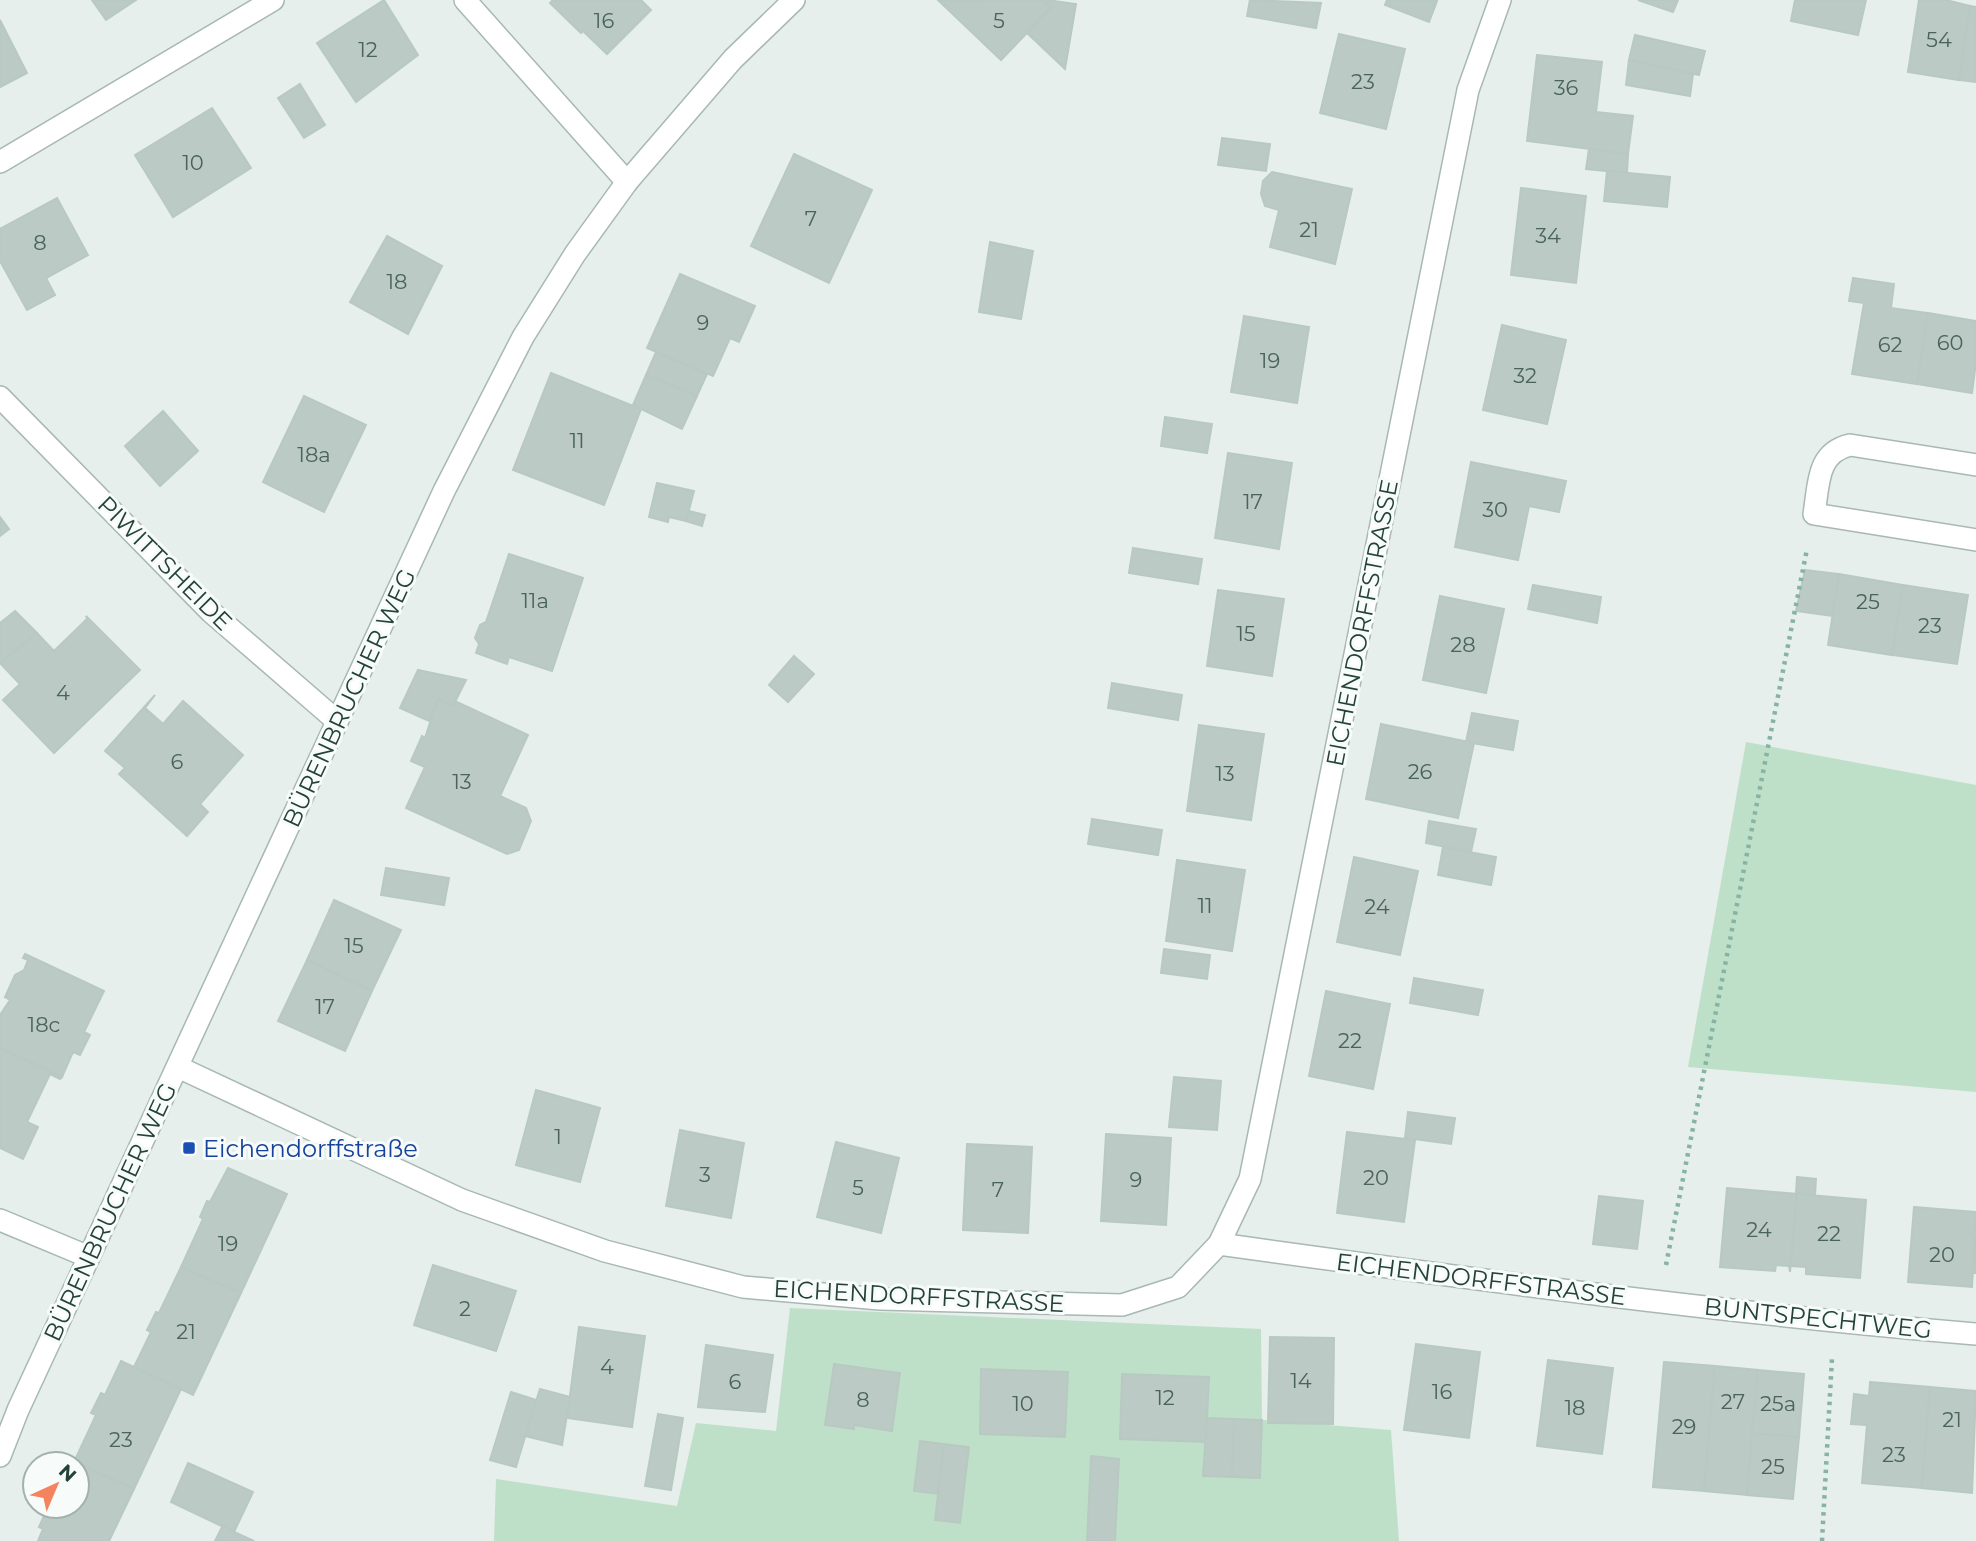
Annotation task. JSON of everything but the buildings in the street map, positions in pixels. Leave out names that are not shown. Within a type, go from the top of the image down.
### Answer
[{"type":"street","points":[[0,162],[273,0]]},
{"type":"street","points":[[465,0],[627,182]]},
{"type":"street","name":"BÜRENBRUCHER WEG","points":[[0,1456],[18,1410],[444,491],[523,337],[575,254],[627,182],[733,59],[794,0]]},
{"type":"street","name":"EICHENDORFFSTRASSE","points":[[178,1067],[462,1200],[605,1251],[743,1287],[880,1299],[1122,1305],[1178,1287],[1219,1244],[1250,1179],[1468,90],[1500,0]]},
{"type":"street","name":"PIWITTSHEIDE","points":[[0,397],[211,612],[337,721]]},
{"type":"street","points":[[1976,465],[1850,445],[1835,449],[1823,464],[1814,514],[1976,540]]},
{"type":"street","points":[[0,1220],[89,1257]]},
{"type":"street","name":"EICHENDORFFSTRASSE","points":[[1219,1244],[1549,1290],[1659,1302]]},
{"type":"street","name":"BUNTSPECHTWEG","points":[[1659,1302],[1834,1322],[1976,1334]]},
{"type":"path","points":[[1659,1302],[1814,514]]},
{"type":"path","points":[[1822,1541],[1834,1322]]},
{"type":"green space","points":[[1746,742],[1976,785],[1976,1092],[1688,1067]]},
{"type":"green space","points":[[790,1308],[1261,1329],[1262,1420],[1391,1430],[1399,1541],[494,1541],[496,1479],[677,1506],[696,1423],[776,1431]]},
{"type":"place","name":"Eichendorffstraße","points":[[189,1148]]}]
